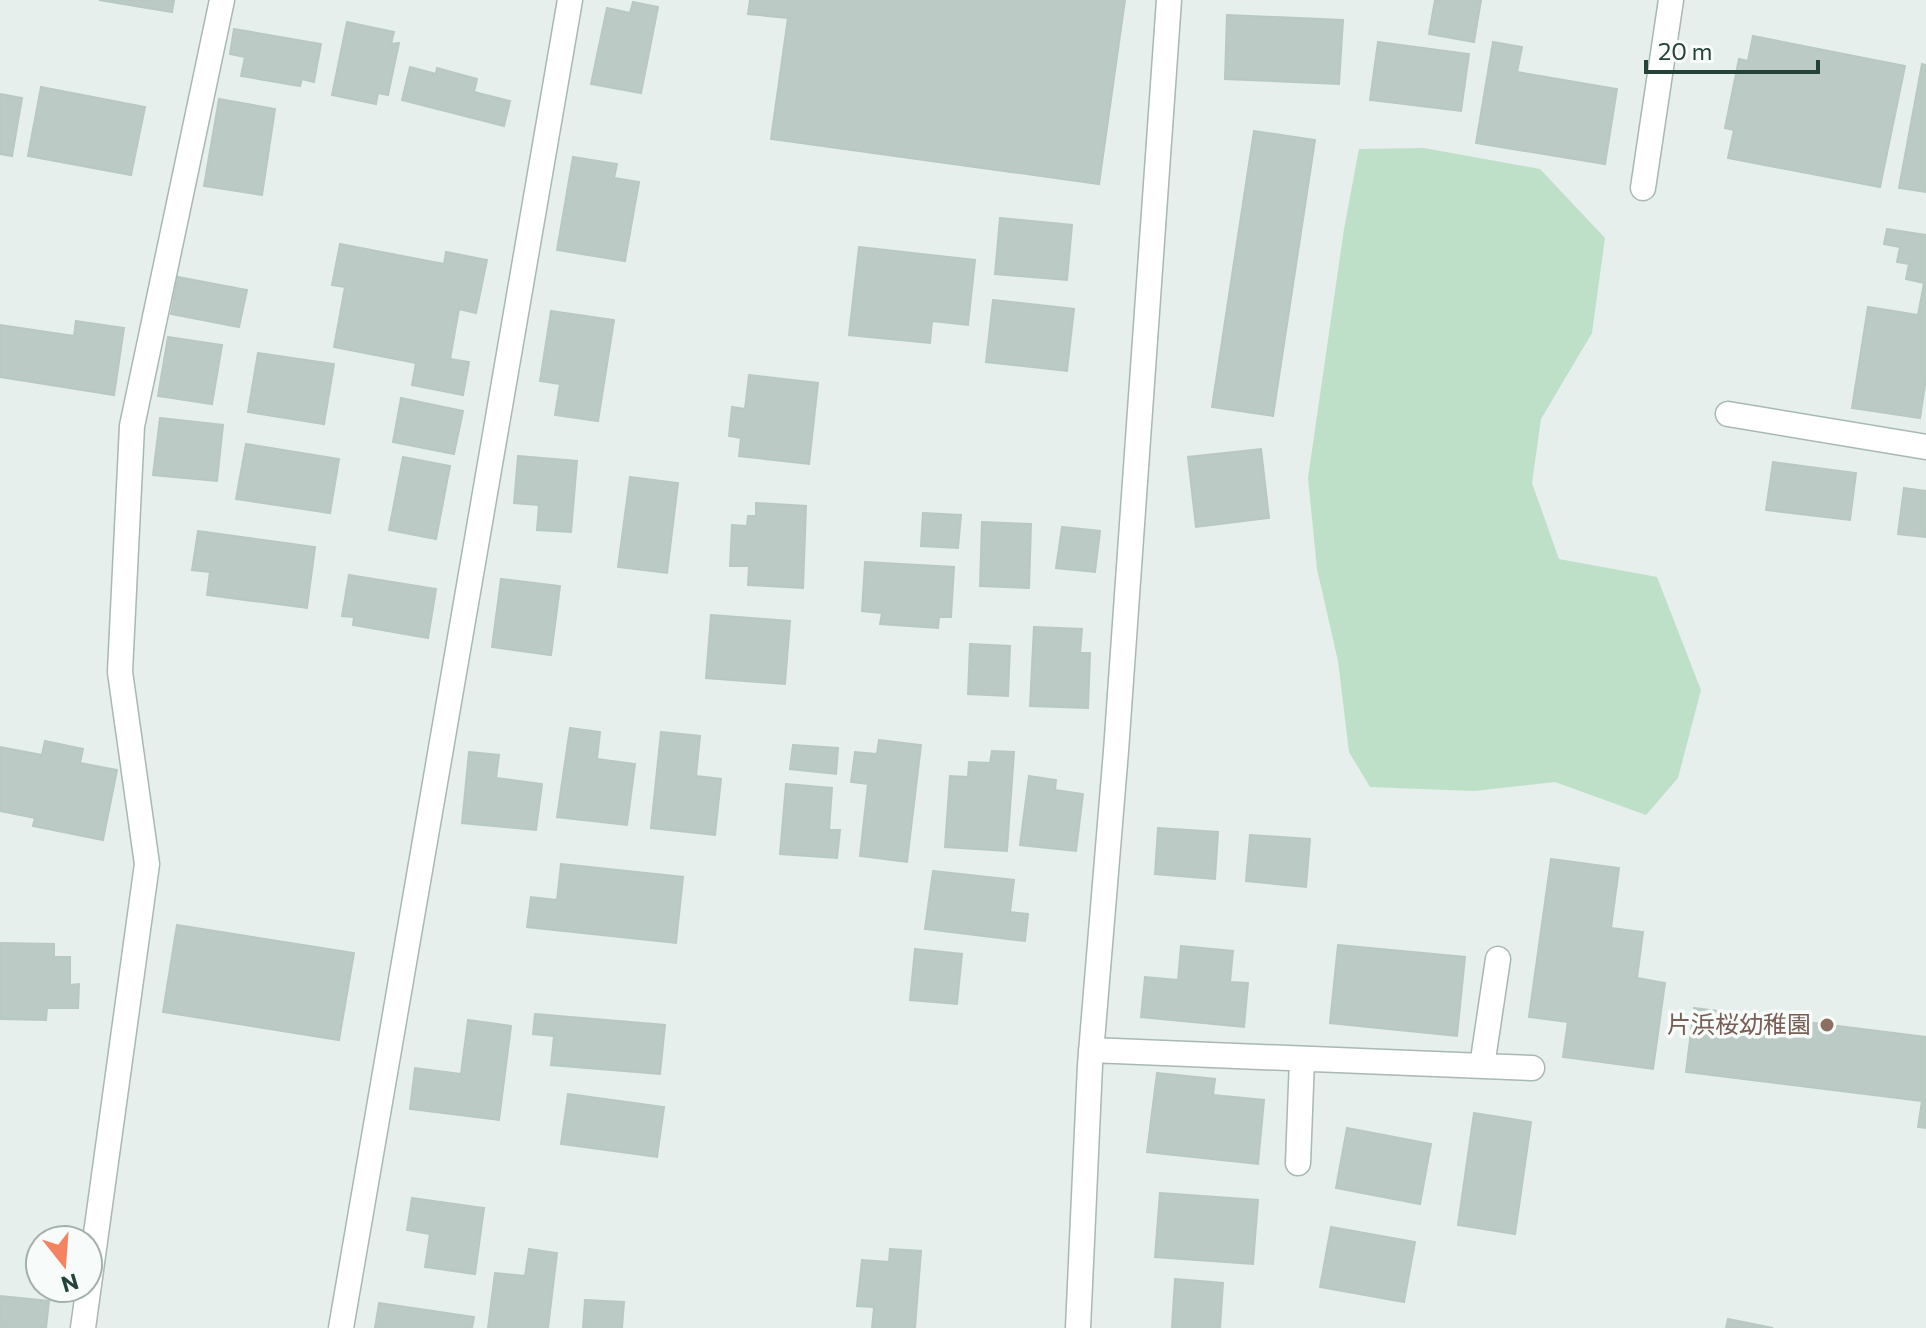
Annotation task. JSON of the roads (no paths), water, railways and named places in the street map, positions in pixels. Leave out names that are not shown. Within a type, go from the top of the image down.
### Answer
[{"type":"street","points":[[83,1328],[147,864],[120,672],[132,426],[222,0]]},
{"type":"street","points":[[341,1328],[570,0]]},
{"type":"street","points":[[1078,1328],[1091,1050],[1117,735],[1169,0]]},
{"type":"street","points":[[1643,188],[1671,0]]},
{"type":"street","points":[[1728,414],[1926,447]]},
{"type":"street","points":[[1482,1066],[1498,959]]},
{"type":"street","points":[[1091,1050],[1532,1068]]},
{"type":"street","points":[[1298,1163],[1302,1059]]},
{"type":"place","name":"片浜桜幼稚園","points":[[1827,1025]]}]
